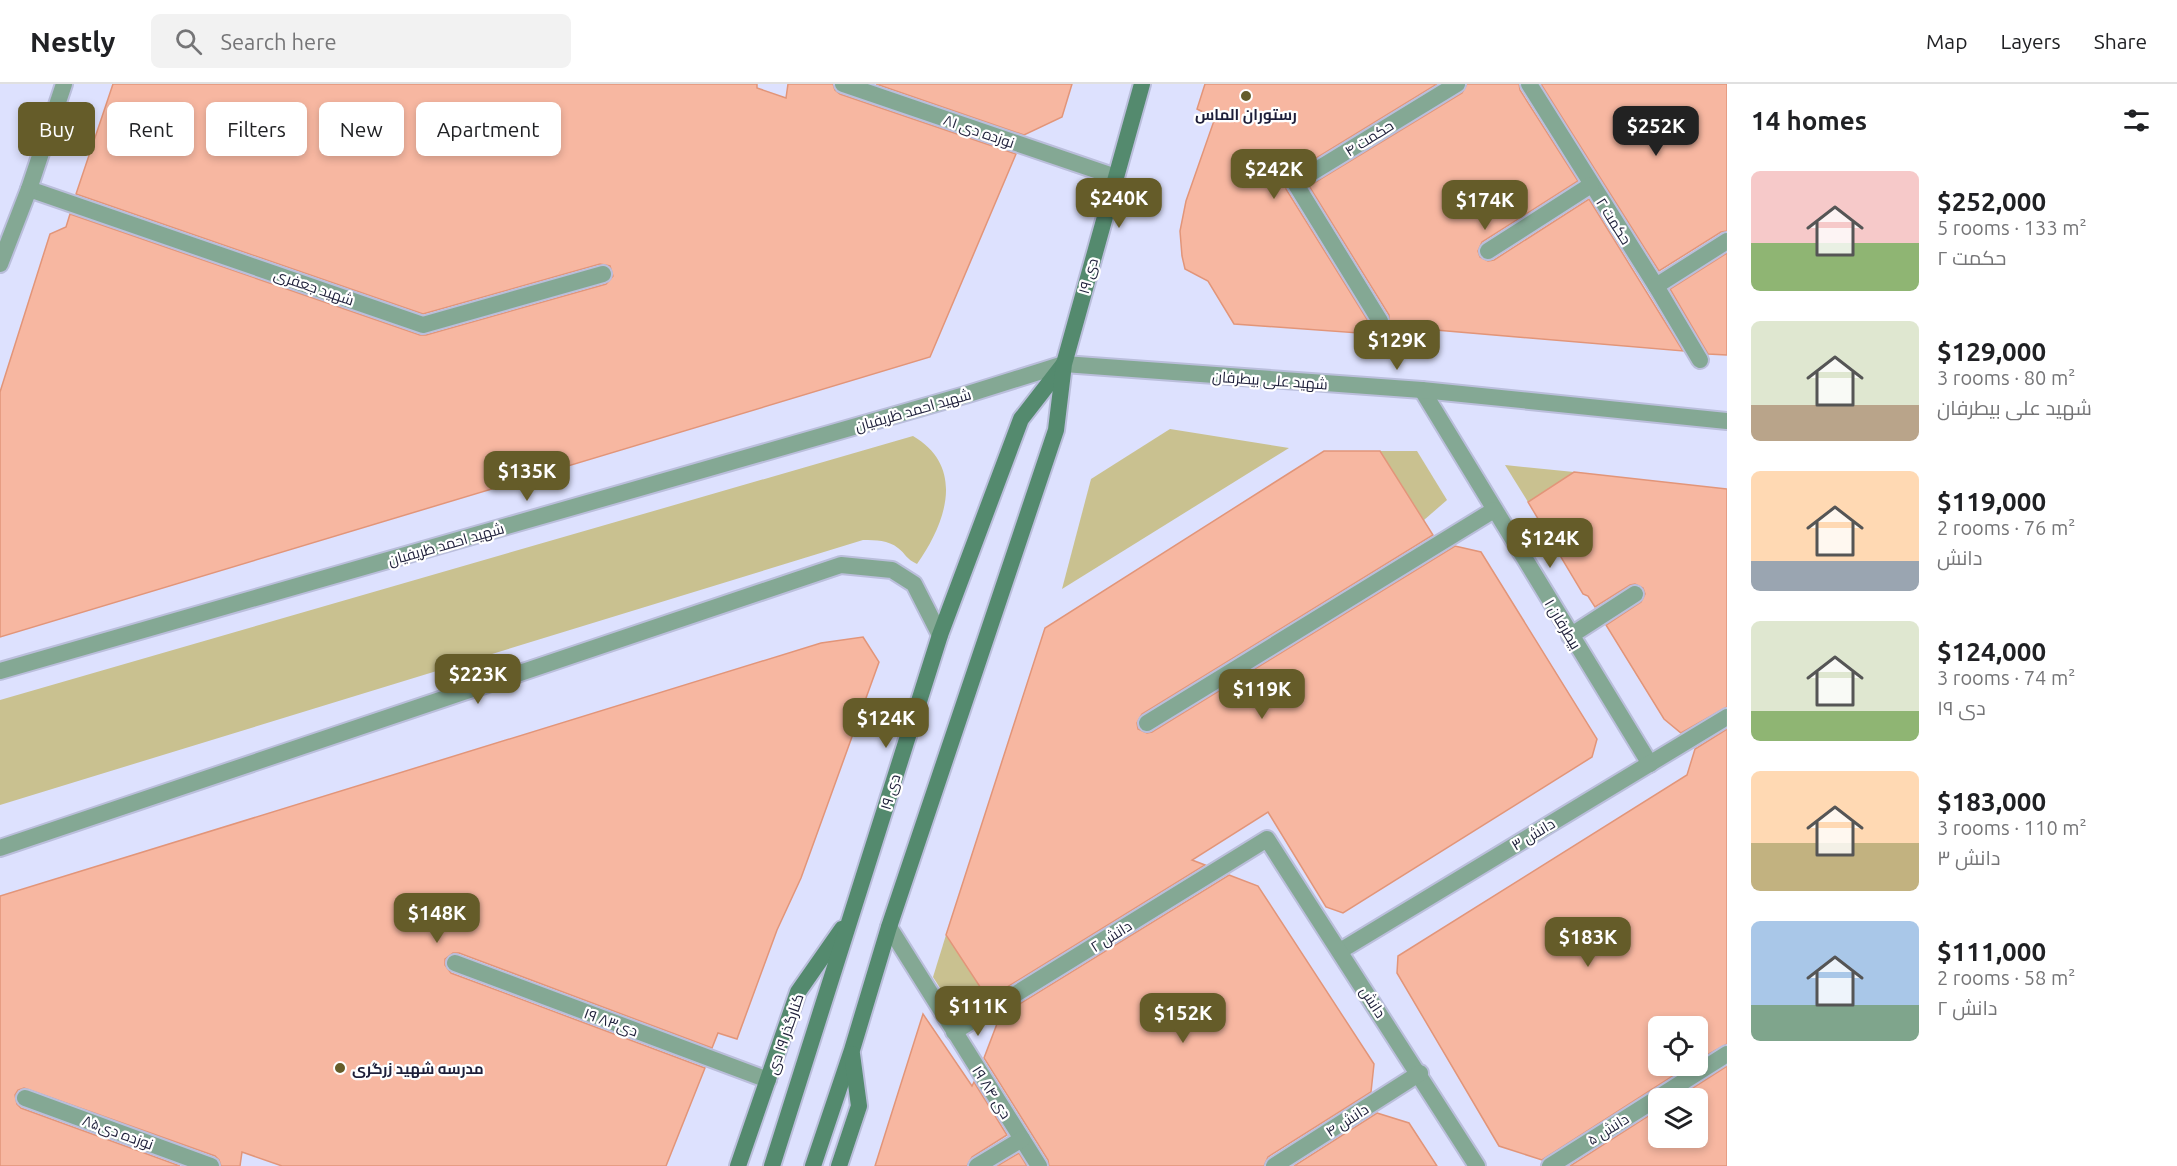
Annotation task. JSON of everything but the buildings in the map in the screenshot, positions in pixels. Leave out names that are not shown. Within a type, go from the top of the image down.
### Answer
[{"type":"main road","name":"۱۹ دی","points":[[813,1166],[852,1050],[889,927],[1056,430],[1064,364],[1142,84]]},
{"type":"main road","name":"۱۹ دی","points":[[772,1166],[940,634],[1021,419],[1064,364]]},
{"type":"main road","name":"کنارگذر ۱۹ دی","points":[[738,1166],[798,992],[852,913]]},
{"type":"main road","points":[[839,1166],[859,1106],[852,1050]]},
{"type":"street","points":[[0,264],[29,189],[64,84]]},
{"type":"street","name":"نوزده دی ۸۱","points":[[843,84],[1116,177]]},
{"type":"street","name":"حکمت ۴","points":[[1380,321],[1295,183],[1457,84]]},
{"type":"street","name":"حکمت ۲","points":[[1529,84],[1700,360]]},
{"type":"street","points":[[1488,251],[1591,184]]},
{"type":"street","name":"شهید جعفری","points":[[29,189],[423,325],[603,274]]},
{"type":"street","points":[[1656,286],[1727,242]]},
{"type":"street","name":"شهید علی بیطرفان","points":[[1064,364],[1422,390],[1727,421]]},
{"type":"street","name":"شهید احمد ظریفیان","points":[[0,671],[965,395],[1064,364]]},
{"type":"street","name":"بیطرفان ۱","points":[[1422,390],[1650,764]]},
{"type":"street","points":[[1148,723],[1494,510]]},
{"type":"street","points":[[0,848],[841,565],[892,570],[914,584],[940,634]]},
{"type":"street","points":[[1570,636],[1635,594]]},
{"type":"street","name":"دانش ۳","points":[[1340,951],[1727,717]]},
{"type":"street","name":"دانش","points":[[1268,839],[1477,1166]]},
{"type":"street","name":"۲ دانش","points":[[954,1032],[1268,839]]},
{"type":"street","name":"۱۹ دی ۸۴","points":[[889,927],[1039,1166]]},
{"type":"street","name":"۱۹ دی۸۳","points":[[455,963],[768,1080]]},
{"type":"street","name":"دانش ۵","points":[[1550,1166],[1727,1054]]},
{"type":"street","name":"دانش ۴","points":[[1274,1166],[1419,1073]]},
{"type":"street","name":"نوزده دی۸۵","points":[[24,1098],[211,1166]]},
{"type":"street","points":[[977,1166],[1022,1139]]},
{"type":"shaded area","points":[[1170,429],[1289,448],[1062,589],[1091,479]]},
{"type":"shaded area","points":[[913,436],[930,449],[940,463],[945,479],[946,496],[936,531],[917,564],[890,543],[863,540],[0,805],[0,700]]},
{"type":"shaded area","points":[[1380,451],[1417,451],[1447,500],[1424,520]]},
{"type":"shaded area","points":[[1505,465],[1574,472],[1528,502]]},
{"type":"shaded area","points":[[946,935],[984,992],[954,1010],[933,977]]},
{"type":"place","name":"رستوران الماس","points":[[1246,96]]},
{"type":"place","name":"مدرسه شهید زرگری","points":[[340,1068]]}]
